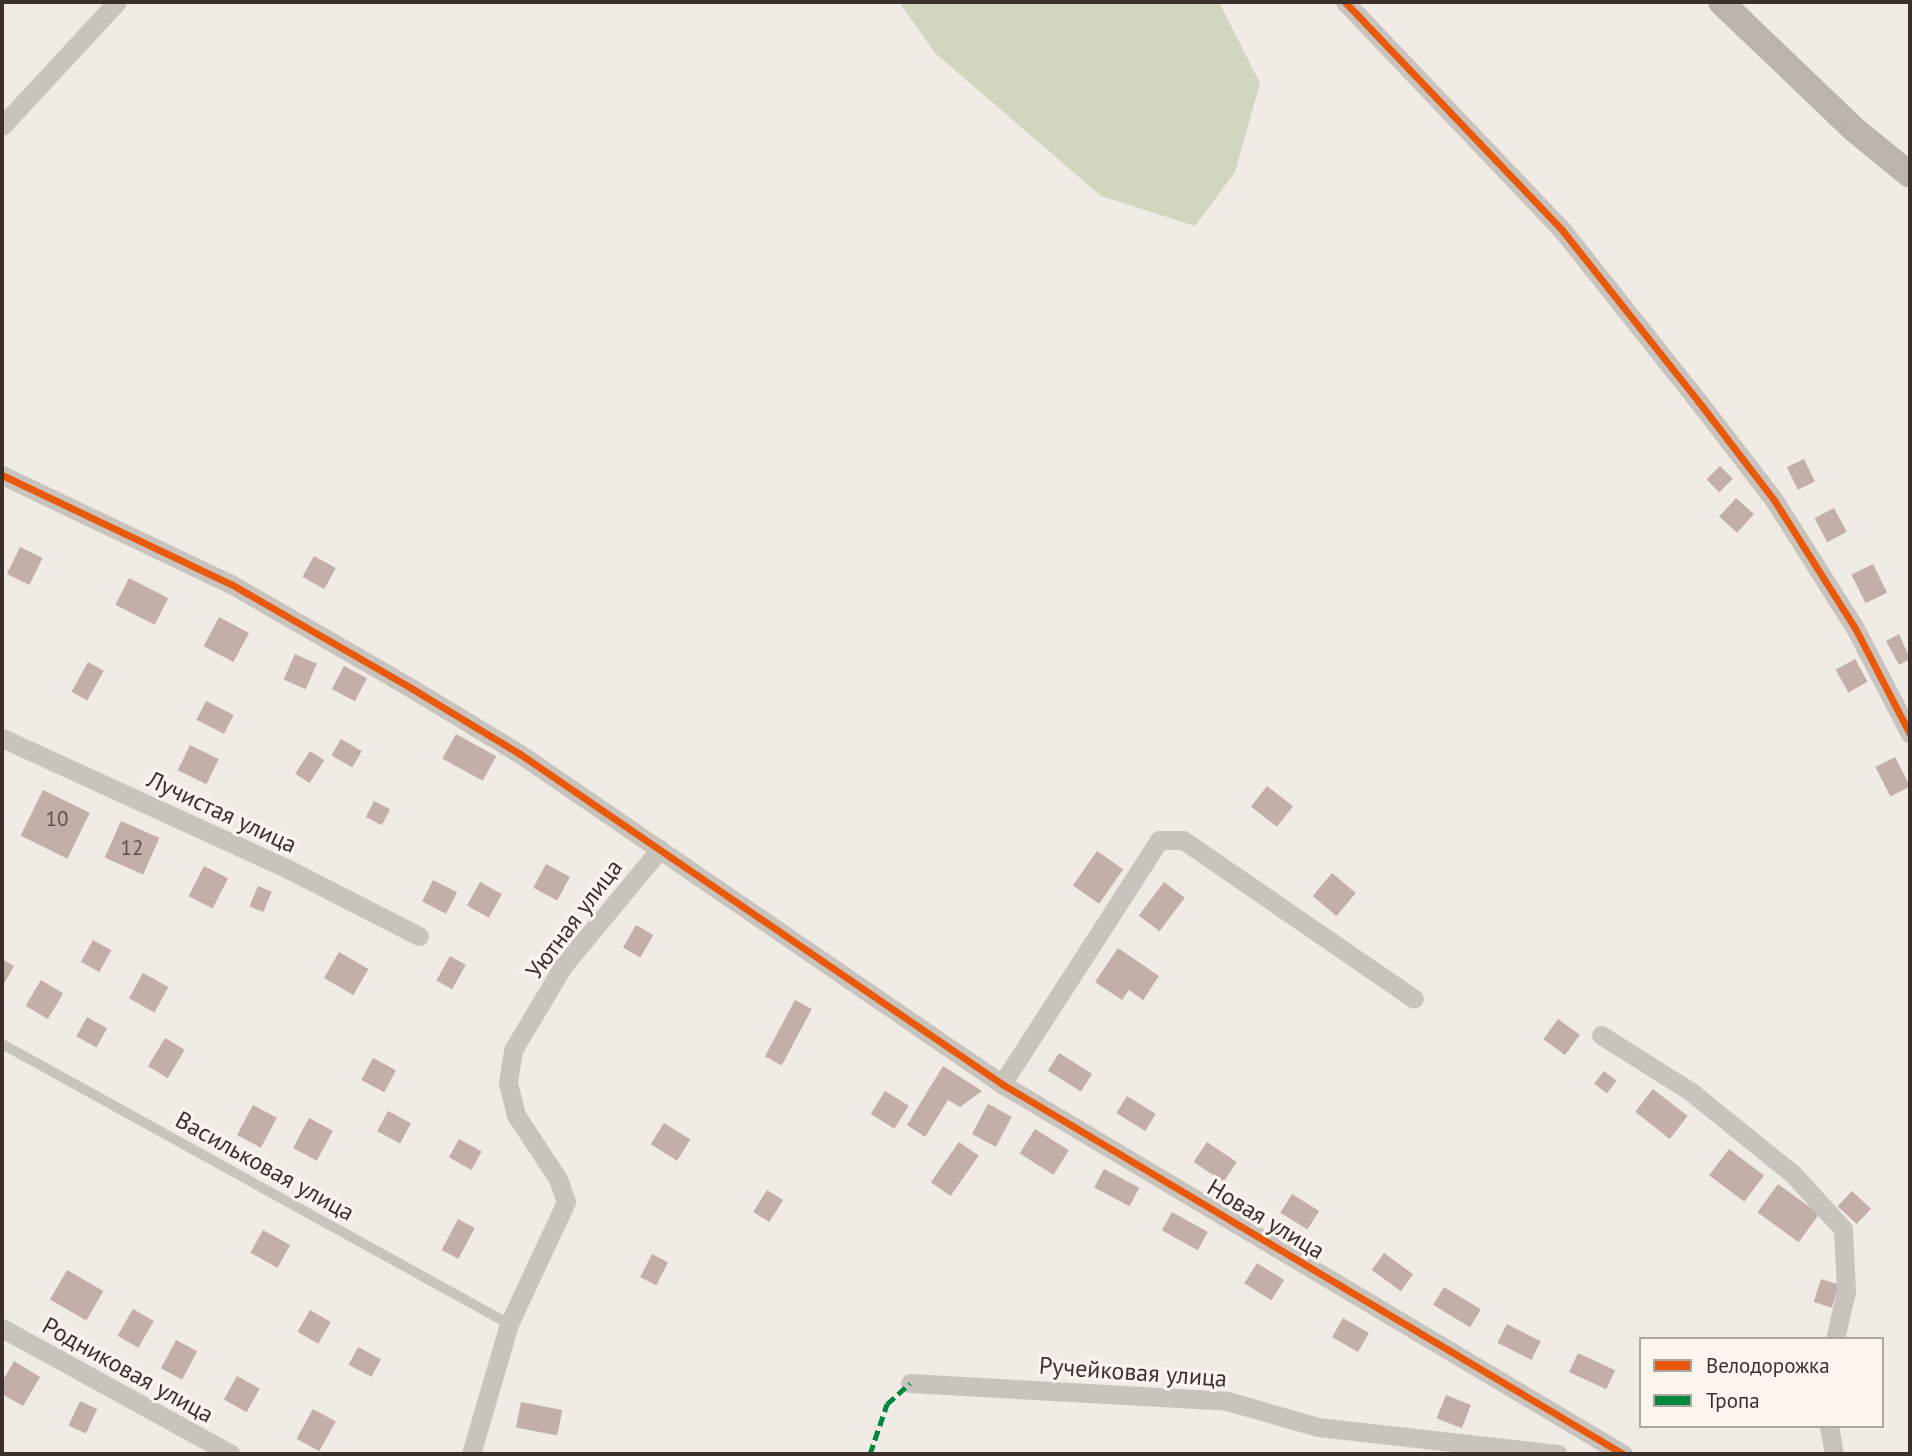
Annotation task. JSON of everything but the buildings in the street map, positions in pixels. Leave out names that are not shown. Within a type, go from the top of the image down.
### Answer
[{"type":"main road","points":[[1721,2],[1855,130],[1910,175]]},
{"type":"street","points":[[2,126],[117,2]]},
{"type":"street","points":[[1345,2],[1562,230],[1774,500],[1855,628],[1910,734]]},
{"type":"street","name":"Новая улица","points":[[2,475],[231,584],[520,754],[892,1012],[1002,1084],[1623,1454]]},
{"type":"street","name":"Лучистая улица","points":[[2,738],[288,869],[419,936]]},
{"type":"street","points":[[1002,1084],[1159,840],[1182,840],[1414,999]]},
{"type":"street","name":"Уютная улица","points":[[509,1324],[566,1202],[558,1179],[516,1115],[508,1082],[513,1050],[564,966],[660,849]]},
{"type":"street","points":[[1601,1035],[1700,1099],[1793,1174],[1843,1229],[1846,1291],[1835,1337]]},
{"type":"street","points":[[471,1454],[509,1324]]},
{"type":"street","name":"Родниковая улица","points":[[2,1328],[231,1454]]},
{"type":"street","name":"Ручейковая улица","points":[[910,1383],[1227,1401],[1318,1427],[1557,1454]]},
{"type":"street","points":[[1829,1428],[1834,1454]]},
{"type":"lane","name":"Васильковая улица","points":[[2,1044],[509,1324]]},
{"type":"green space","points":[[899,2],[1219,2],[1260,83],[1235,172],[1195,226],[1101,196],[935,53]]},
{"type":"marked path","points":[[870,1454],[887,1404],[910,1383]]},
{"type":"cycle path","points":[[1345,2],[1562,230],[1698,401],[1774,500],[1855,628],[1910,734]]},
{"type":"cycle path","points":[[2,475],[231,584],[411,688],[520,754],[1002,1084],[1623,1454]]}]
